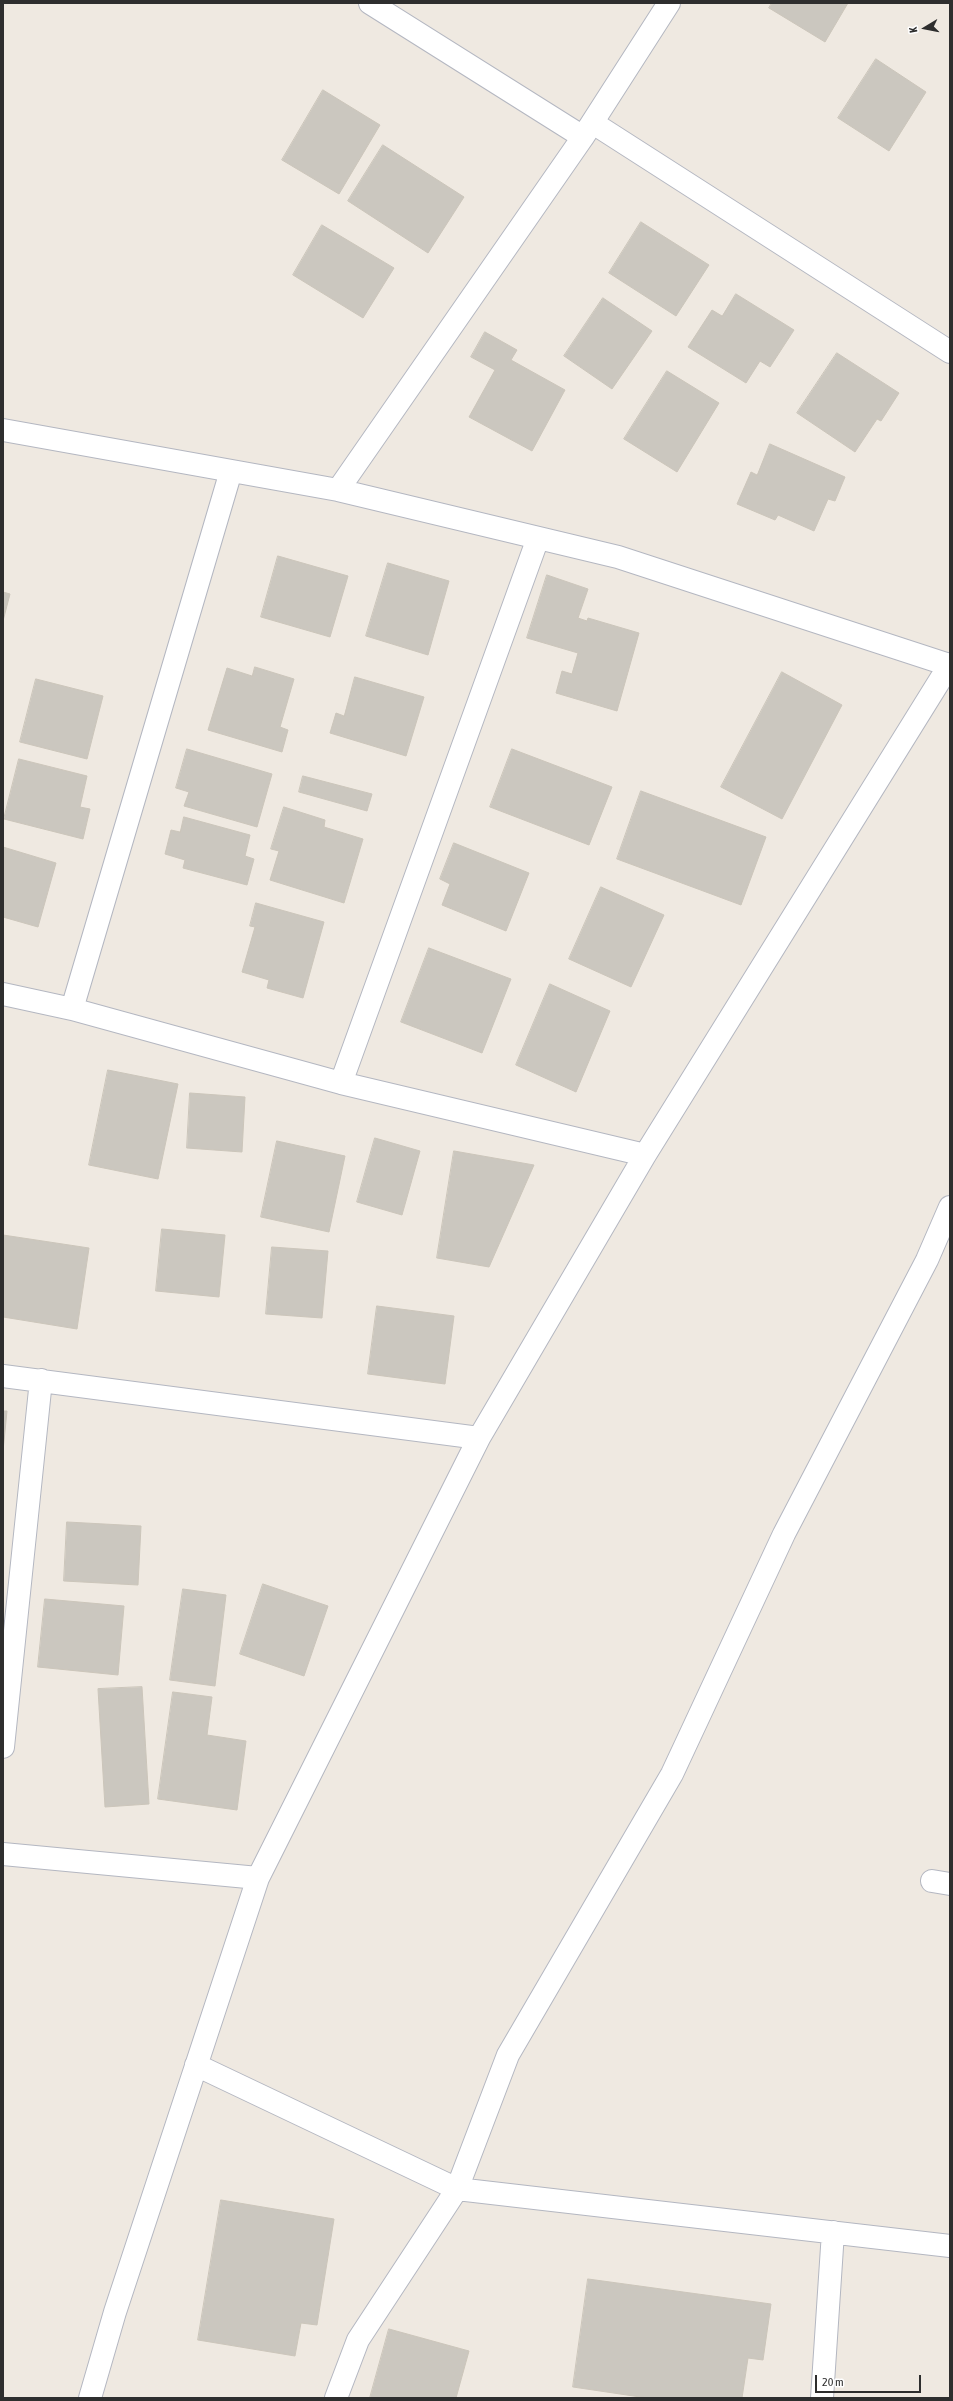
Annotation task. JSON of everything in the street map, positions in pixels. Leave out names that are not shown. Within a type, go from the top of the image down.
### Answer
[{"type":"street","points":[[370,3],[588,130],[950,352]]},
{"type":"street","points":[[338,490],[588,130],[669,3]]},
{"type":"street","points":[[3,430],[338,490],[618,557],[950,665],[645,1155],[479,1438],[258,1878],[115,2312],[90,2398]]},
{"type":"street","points":[[72,1009],[231,471]]},
{"type":"street","points":[[341,1082],[538,538]]},
{"type":"street","points":[[3,994],[72,1009],[341,1082],[645,1155]]},
{"type":"street","points":[[336,2398],[358,2340],[457,2189],[508,2054],[672,1774],[784,1534],[923,1267],[950,1207]]},
{"type":"street","points":[[3,1376],[479,1438]]},
{"type":"street","points":[[3,1747],[41,1380]]},
{"type":"street","points":[[3,1854],[258,1878]]},
{"type":"street","points":[[196,2065],[457,2189],[950,2246]]},
{"type":"street","points":[[822,2398],[833,2232]]},
{"type":"building","points":[[772,3],[848,3],[825,42],[769,8]]},
{"type":"building","points":[[876,59],[926,92],[889,151],[838,118]]},
{"type":"building","points":[[323,90],[380,125],[339,194],[282,160]]},
{"type":"building","points":[[383,145],[464,197],[428,253],[348,201]]},
{"type":"building","points":[[641,222],[709,265],[676,316],[609,273]]},
{"type":"building","points":[[322,225],[394,268],[363,318],[293,275]]},
{"type":"building","points":[[736,294],[794,330],[770,367],[760,361],[746,383],[688,347],[712,310],[722,316]]},
{"type":"building","points":[[603,298],[652,331],[612,389],[564,356]]},
{"type":"building","points":[[485,332],[517,350],[511,360],[565,390],[532,451],[469,417],[495,370],[471,357]]},
{"type":"building","points":[[837,353],[899,393],[881,421],[877,419],[855,452],[797,413]]},
{"type":"building","points":[[667,371],[719,403],[677,472],[624,439]]},
{"type":"building","points":[[770,444],[845,477],[835,501],[828,499],[814,531],[778,515],[775,520],[737,504],[751,472],[757,475]]},
{"type":"building","points":[[278,556],[348,576],[330,637],[261,617]]},
{"type":"building","points":[[388,563],[449,581],[428,655],[366,636]]},
{"type":"building","points":[[547,575],[588,589],[578,618],[587,621],[588,618],[639,633],[617,711],[556,693],[562,671],[572,674],[578,653],[527,638]]},
{"type":"building","points":[[3,592],[10,594],[3,621]]},
{"type":"building","points":[[255,667],[294,679],[280,727],[288,730],[282,752],[208,730],[227,668],[252,676]]},
{"type":"building","points":[[782,672],[842,705],[782,819],[721,787]]},
{"type":"building","points":[[355,677],[424,697],[406,756],[330,733],[336,713],[344,716]]},
{"type":"building","points":[[36,679],[103,696],[87,759],[20,742]]},
{"type":"building","points":[[187,749],[272,774],[257,827],[184,806],[189,792],[176,788]]},
{"type":"building","points":[[512,749],[612,787],[589,845],[490,807]]},
{"type":"building","points":[[19,759],[87,776],[80,807],[90,809],[83,839],[4,819]]},
{"type":"building","points":[[303,776],[372,794],[367,811],[299,792]]},
{"type":"building","points":[[641,791],[766,837],[741,905],[617,859]]},
{"type":"building","points":[[284,807],[325,820],[324,827],[363,839],[344,903],[270,880],[279,851],[271,849]]},
{"type":"building","points":[[184,817],[250,835],[245,856],[254,859],[247,885],[183,868],[185,860],[165,854],[171,830],[180,832]]},
{"type":"building","points":[[454,843],[529,873],[506,931],[442,905],[450,884],[440,879]]},
{"type":"building","points":[[3,847],[56,863],[38,927],[3,917]]},
{"type":"building","points":[[601,887],[664,915],[631,987],[569,959]]},
{"type":"building","points":[[256,903],[324,922],[303,998],[267,988],[269,980],[242,972],[255,927],[250,926]]},
{"type":"building","points":[[429,948],[511,979],[482,1053],[401,1022]]},
{"type":"building","points":[[550,984],[610,1011],[576,1092],[516,1065]]},
{"type":"building","points":[[108,1070],[178,1084],[158,1179],[89,1165]]},
{"type":"building","points":[[190,1093],[245,1097],[242,1152],[187,1148]]},
{"type":"building","points":[[375,1138],[420,1151],[402,1215],[357,1202]]},
{"type":"building","points":[[277,1141],[345,1156],[329,1232],[261,1217]]},
{"type":"building","points":[[454,1151],[534,1165],[489,1267],[437,1258]]},
{"type":"building","points":[[162,1229],[225,1235],[219,1297],[156,1291]]},
{"type":"building","points":[[3,1235],[89,1248],[77,1329],[3,1317]]},
{"type":"building","points":[[272,1247],[328,1251],[322,1318],[266,1314]]},
{"type":"building","points":[[377,1306],[454,1316],[445,1384],[368,1374]]},
{"type":"building","points":[[3,1411],[7,1411],[3,1451]]},
{"type":"building","points":[[67,1522],[141,1526],[138,1585],[64,1581]]},
{"type":"building","points":[[263,1584],[328,1606],[304,1676],[240,1654]]},
{"type":"building","points":[[183,1589],[226,1595],[215,1686],[170,1680]]},
{"type":"building","points":[[45,1599],[124,1606],[118,1675],[38,1667]]},
{"type":"building","points":[[142,1687],[149,1804],[105,1807],[98,1689]]},
{"type":"building","points":[[173,1692],[212,1697],[207,1735],[246,1741],[237,1810],[158,1799]]},
{"type":"building","points":[[221,2200],[334,2219],[317,2325],[301,2323],[295,2356],[198,2340]]},
{"type":"building","points":[[588,2279],[771,2304],[763,2360],[748,2358],[742,2398],[647,2398],[573,2387]]},
{"type":"building","points":[[389,2329],[469,2351],[456,2398],[370,2398]]}]
